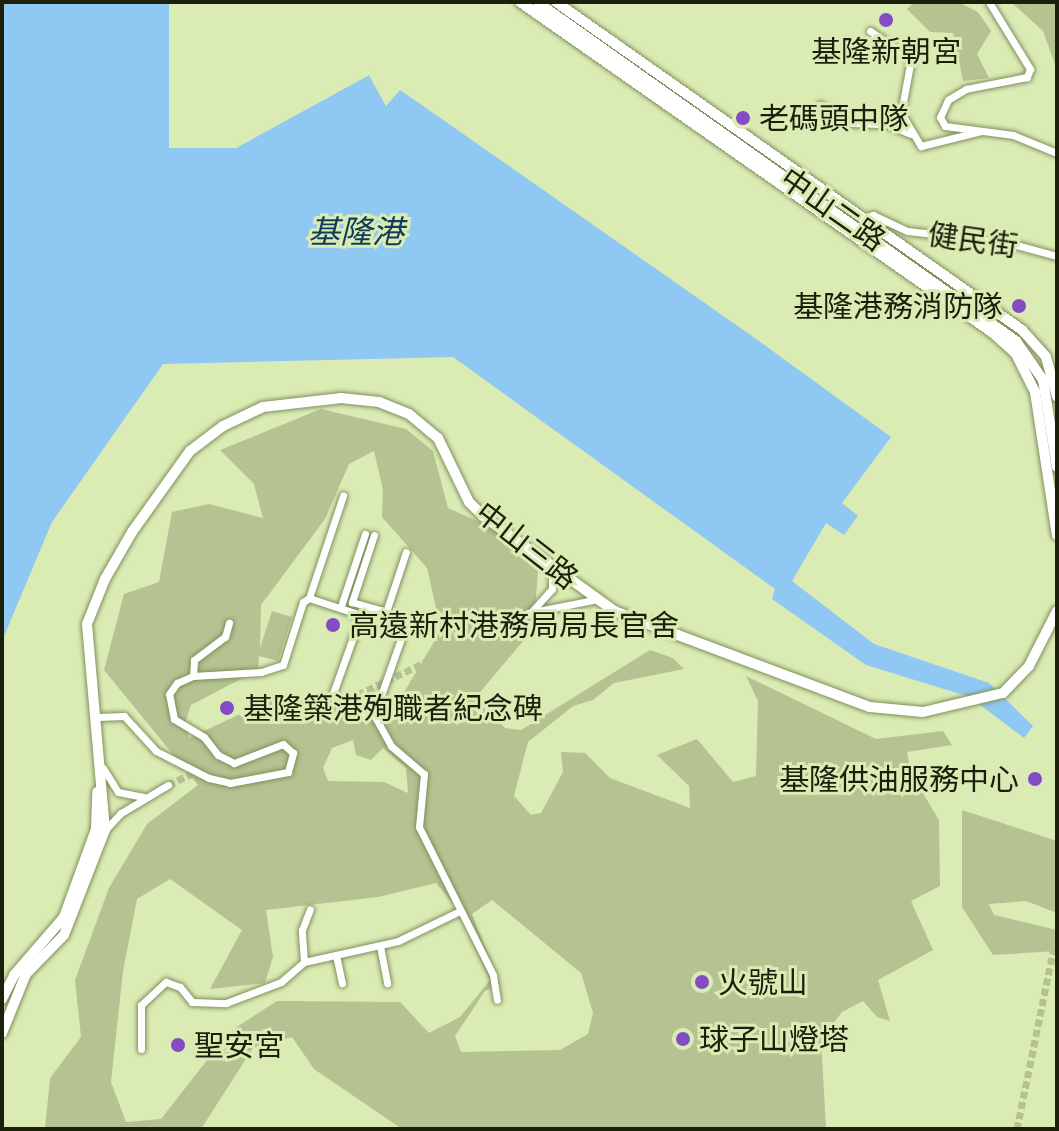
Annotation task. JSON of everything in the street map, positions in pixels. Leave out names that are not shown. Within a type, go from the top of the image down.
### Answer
[{"type":"street","points":[[520,2],[856,226]]},
{"type":"street","name":"中山二路","points":[[537,2],[1003,330],[1028,353],[1043,380],[1057,467]]},
{"type":"street","name":"中山二路","points":[[556,2],[856,226],[993,333],[1023,365],[1035,392],[1057,535]]},
{"type":"street","points":[[989,2],[1030,69],[1027,77],[966,89],[948,100],[940,117],[945,126],[987,129],[1057,153]]},
{"type":"street","points":[[870,31],[911,59],[901,113],[910,134],[921,146],[987,129]]},
{"type":"street","points":[[820,105],[852,123],[887,124],[910,134]]},
{"type":"street","name":"健民街","points":[[856,226],[873,215],[908,231],[1009,243],[1057,256]]},
{"type":"street","name":"中山二路","points":[[856,226],[1029,336],[1046,357],[1057,397]]},
{"type":"street","name":"中山三路","points":[[2,1033],[26,974],[64,935],[105,830],[87,624],[105,579],[132,532],[190,451],[223,426],[263,407],[341,398],[379,402],[409,414],[438,438],[469,502],[598,599],[635,622],[870,707],[923,712],[977,703],[1003,693],[1029,666],[1057,611]]},
{"type":"street","points":[[97,717],[124,716],[156,751],[209,778],[230,783],[288,772],[293,753],[283,744],[234,763],[174,719],[169,694],[177,683],[193,676],[261,672],[283,665],[343,496]]},
{"type":"street","points":[[341,606],[365,534]]},
{"type":"street","points":[[374,535],[352,602],[407,622],[374,715],[391,746],[424,774],[417,811],[419,827],[493,975],[497,1000]]},
{"type":"street","points":[[386,612],[406,552]]},
{"type":"street","points":[[552,567],[553,586],[546,600],[528,613],[598,599]]},
{"type":"street","points":[[309,598],[361,615],[332,696],[346,709],[374,715]]},
{"type":"street","points":[[193,676],[194,660],[225,637],[229,623]]},
{"type":"street","points":[[101,763],[118,792],[144,797]]},
{"type":"street","name":"中山三路","points":[[2,999],[14,975],[64,917],[96,829],[101,763]]},
{"type":"street","points":[[105,830],[144,797],[168,785]]},
{"type":"street","points":[[304,962],[302,930],[310,909]]},
{"type":"street","points":[[141,1049],[141,1005],[166,982],[180,987],[192,1002],[226,1003],[281,982],[304,962],[380,946],[460,911]]},
{"type":"street","points":[[380,946],[387,983]]},
{"type":"street","points":[[336,955],[342,983]]},
{"type":"green space","points":[[914,2],[958,2],[978,12],[991,31],[977,54],[989,78],[963,81],[953,33],[930,32],[907,9]]},
{"type":"green space","points":[[1011,2],[1057,2],[1057,70],[1043,31]]},
{"type":"green space","points":[[321,409],[406,429],[433,451],[448,508],[504,533],[538,569],[534,628],[476,697],[505,728],[521,730],[650,650],[673,658],[684,669],[614,683],[593,700],[573,706],[528,742],[514,796],[531,815],[541,813],[563,772],[561,752],[585,753],[610,778],[690,808],[689,786],[657,755],[697,739],[733,782],[756,776],[758,701],[746,676],[876,739],[943,731],[952,745],[907,752],[911,773],[939,820],[940,886],[911,901],[933,950],[878,980],[890,1021],[877,1017],[863,1001],[842,1012],[821,1039],[826,1129],[402,1129],[314,1069],[292,1037],[253,1048],[201,1129],[45,1129],[50,1078],[81,1037],[75,980],[109,888],[147,824],[198,785],[104,670],[124,594],[159,582],[172,512],[209,504],[263,518],[254,484],[220,450]],"holes":[[[374,451],[383,490],[382,517],[427,568],[441,630],[393,711],[276,697],[189,738],[185,723],[191,705],[258,670],[259,656],[278,661],[292,617],[272,611],[260,648],[261,605],[325,519],[349,464]],[[353,740],[356,755],[371,760],[383,748],[406,768],[408,793],[384,782],[328,781],[323,768],[332,748]],[[170,879],[242,930],[210,989],[265,983],[273,957],[266,910],[378,897],[436,883],[455,906],[490,980],[460,1017],[429,1033],[400,1002],[277,1001],[229,1032],[161,1119],[126,1122],[111,1082],[123,971],[137,899]],[[492,900],[581,973],[593,1013],[588,1034],[560,1050],[461,1052],[455,1036],[485,991],[500,984],[472,914]]]},
{"type":"green space","points":[[962,810],[1057,841],[1057,913],[1026,901],[989,904],[994,915],[1057,930],[1057,951],[993,955],[962,907]]},
{"type":"water","name":"基隆港","points":[[2,2],[169,2],[169,148],[236,148],[369,75],[386,106],[399,89],[759,341],[891,437],[842,503],[858,516],[844,535],[826,523],[792,581],[874,644],[989,683],[1033,726],[1024,738],[970,697],[866,665],[772,599],[775,589],[453,357],[163,364],[52,522],[2,641]]},
{"type":"pier","points":[[169,2],[173,144],[234,144],[370,71],[387,99],[401,86],[638,252],[400,90],[386,106],[369,75],[236,148],[169,148]]},
{"type":"tunnel","points":[[168,785],[528,613]]},
{"type":"tunnel","points":[[1017,1129],[1057,933]]},
{"type":"place","name":"基隆新朝宮","points":[[886,20]]},
{"type":"place","name":"老碼頭中隊","points":[[743,118]]},
{"type":"place","name":"基隆港務消防隊","points":[[1019,306]]},
{"type":"place","name":"高遠新村港務局局長官舍","points":[[333,625]]},
{"type":"place","name":"基隆築港殉職者紀念碑","points":[[227,708]]},
{"type":"place","name":"基隆供油服務中心","points":[[1035,779]]},
{"type":"place","name":"火號山","points":[[702,982]]},
{"type":"place","name":"球子山燈塔","points":[[683,1039]]},
{"type":"place","name":"聖安宮","points":[[178,1045]]}]
